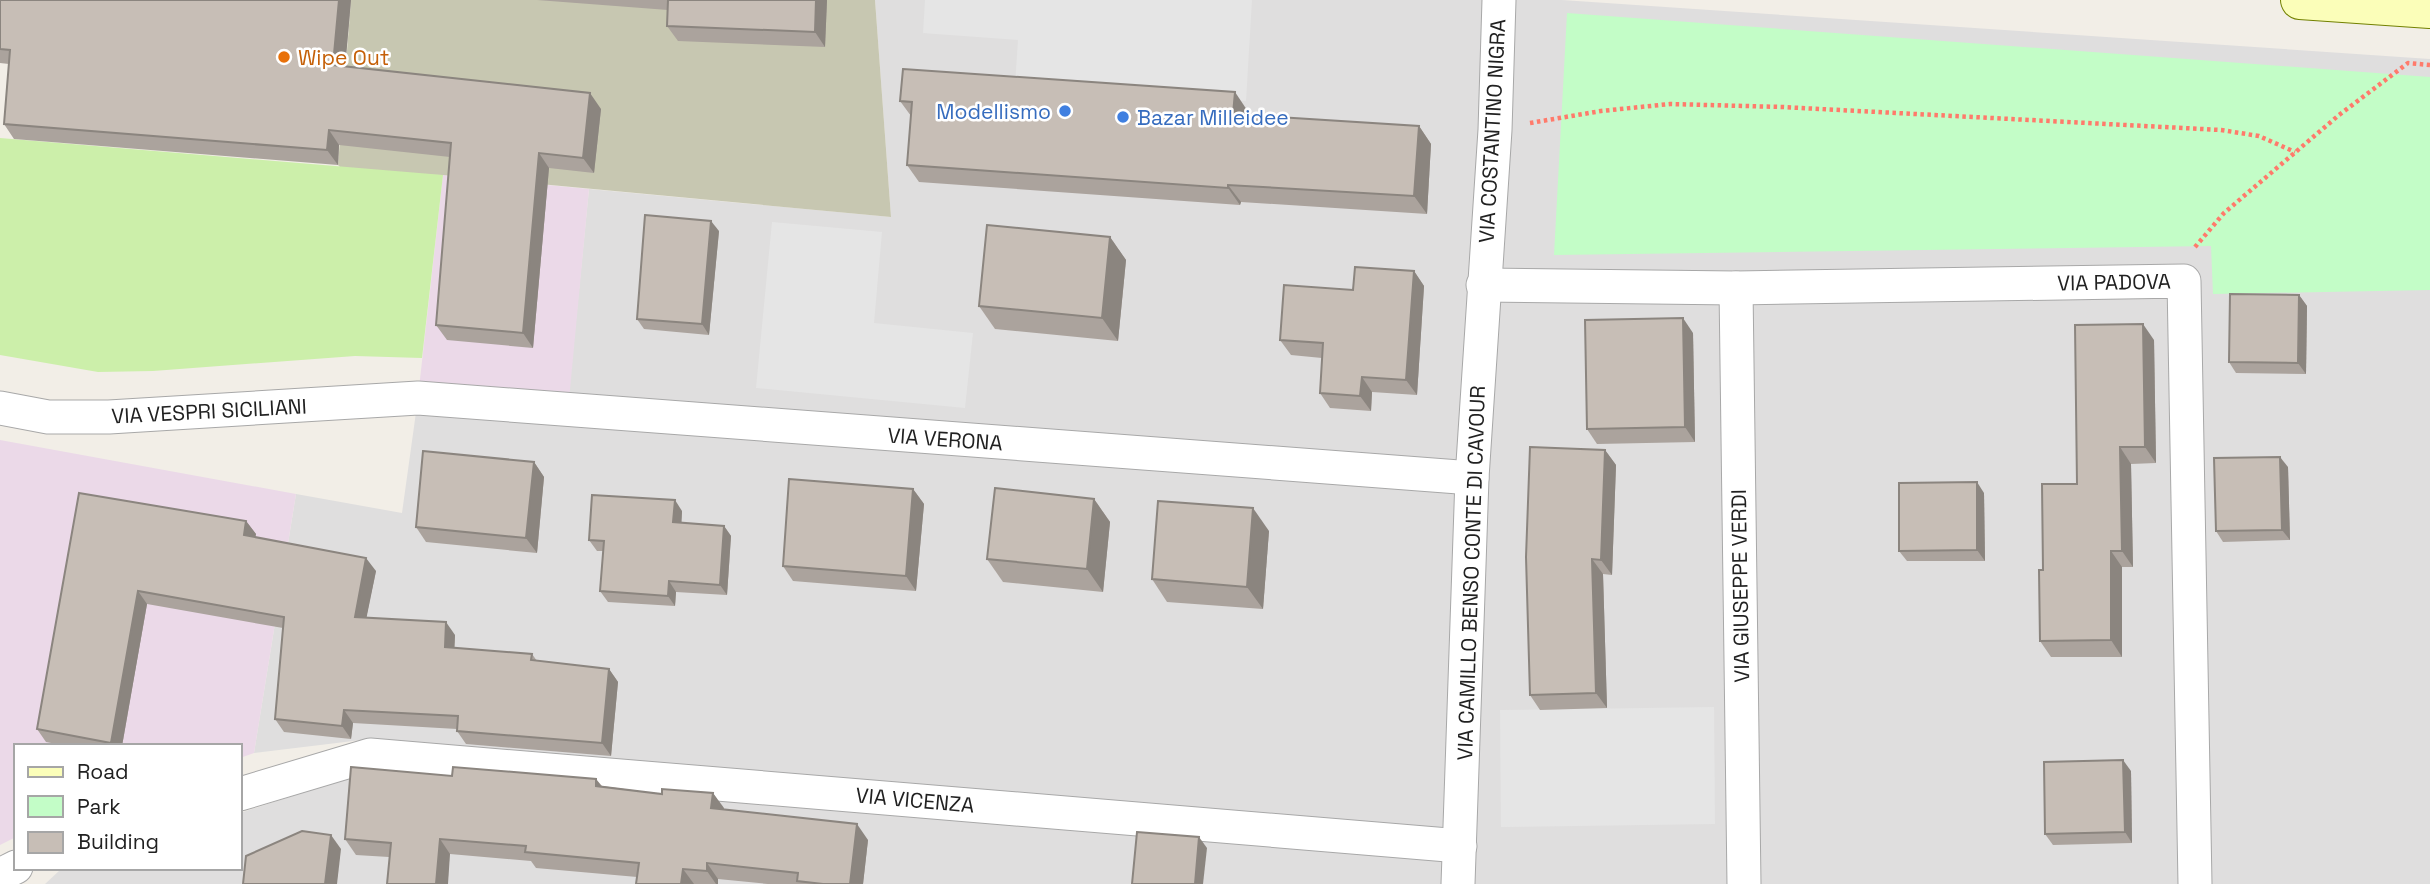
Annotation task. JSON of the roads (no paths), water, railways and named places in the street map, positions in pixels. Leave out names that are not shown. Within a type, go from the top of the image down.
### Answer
[{"type":"main road","points":[[2300,0],[2430,9]]},
{"type":"street","name":"VIA COSTANTINO NIGRA","points":[[1483,274],[1495,130],[1499,0]]},
{"type":"street","name":"VIA PADOVA","points":[[1483,274],[1736,288],[2184,281],[2194,884]]},
{"type":"street","name":"VIA CAMILLO BENSO CONTE DI CAVOUR","points":[[1458,884],[1472,478],[1483,274]]},
{"type":"street","name":"VIA GIUSEPPE VERDI","points":[[1736,288],[1744,884]]},
{"type":"street","name":"VIA VERONA","points":[[418,398],[1472,478]]},
{"type":"street","name":"VIA VESPRI SICILIANI","points":[[0,408],[48,417],[109,417],[418,398]]},
{"type":"street","name":"VIA VICENZA","points":[[242,793],[370,755],[1460,846]]},
{"type":"place","name":"Wipe Out","points":[[284,57]]},
{"type":"place","name":"Modellismo","points":[[1065,111]]},
{"type":"place","name":"Bazar Milleidee","points":[[1123,117]]}]
